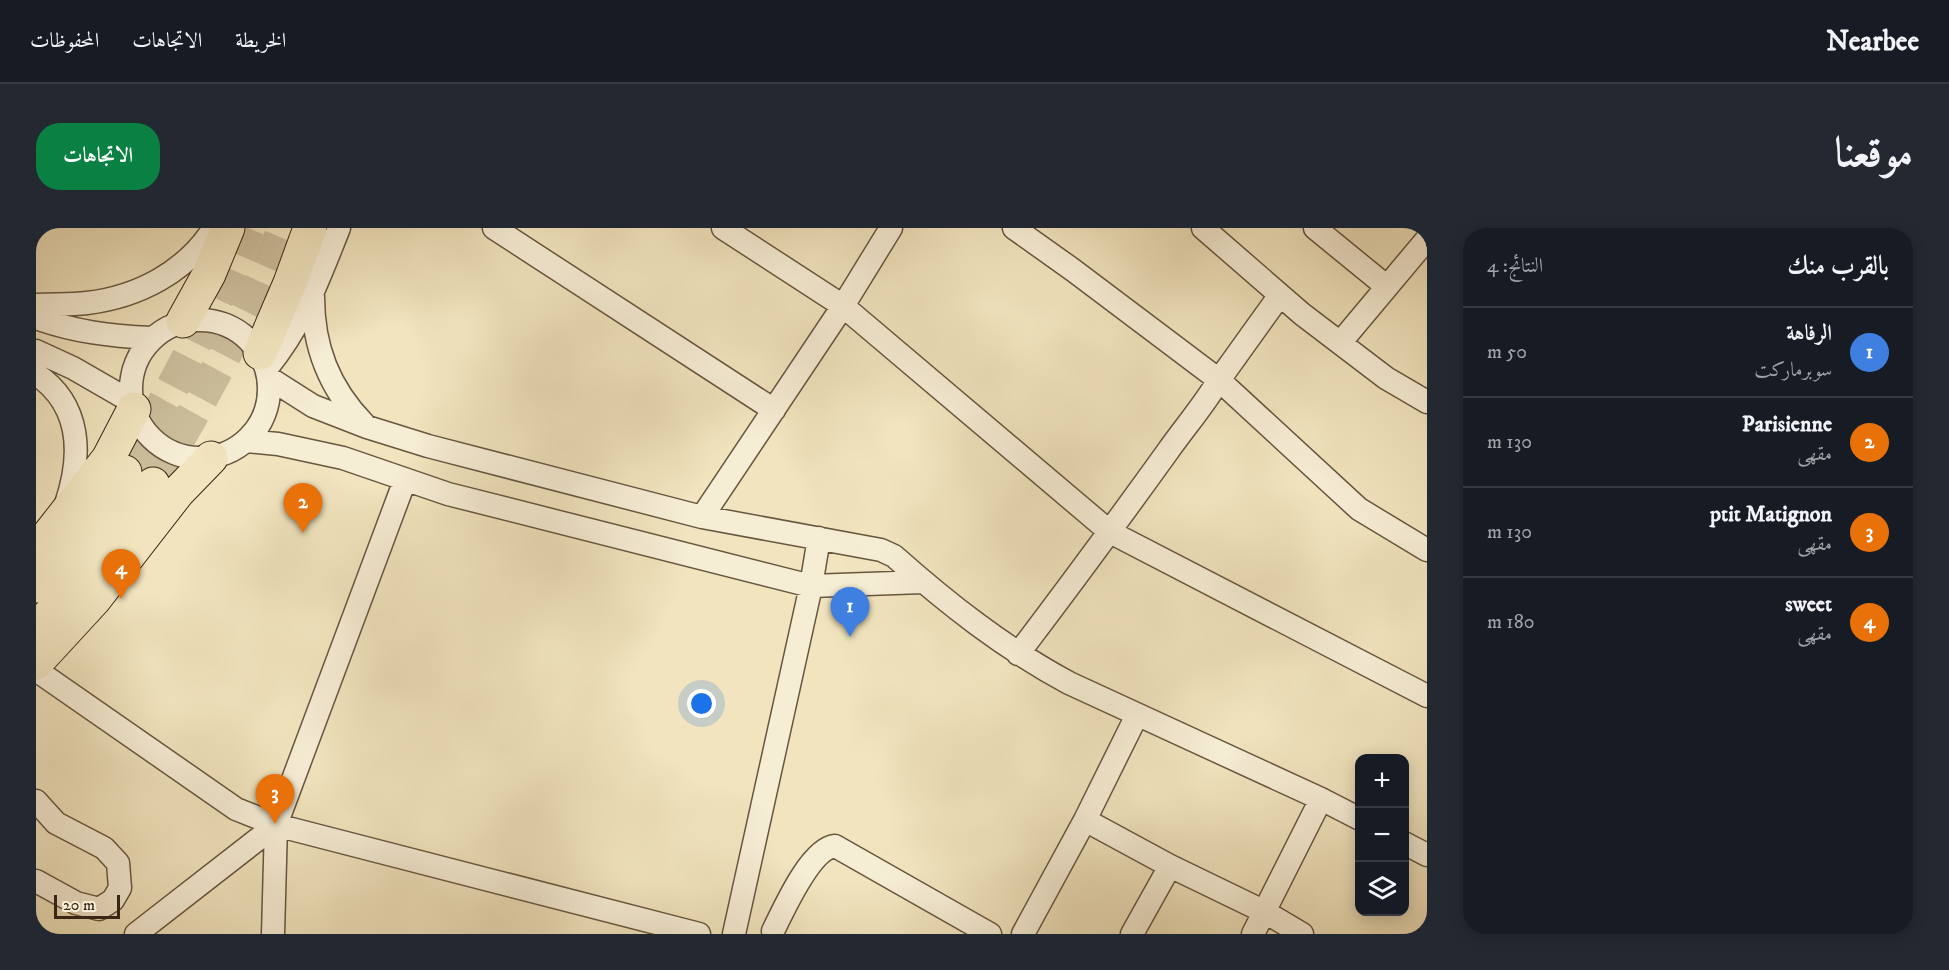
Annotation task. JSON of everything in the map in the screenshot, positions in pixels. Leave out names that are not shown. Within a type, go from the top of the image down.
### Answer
[{"type":"highway","points":[[183,321],[209,274],[228,228]]},
{"type":"highway","points":[[265,367],[290,283],[310,228]]},
{"type":"highway","points":[[36,551],[108,459],[133,405]]},
{"type":"highway","points":[[36,663],[94,600],[178,492],[211,458]]},
{"type":"highway","points":[[36,586],[98,513],[139,478],[125,526],[93,566],[36,629]]},
{"type":"street","points":[[36,305],[84,304],[130,294],[172,272],[201,246],[214,228]]},
{"type":"street","points":[[265,367],[293,333],[339,228]]},
{"type":"street","points":[[494,228],[774,410]]},
{"type":"street","points":[[723,228],[843,306],[1110,532],[1427,696]]},
{"type":"street","points":[[702,517],[843,306],[891,228]]},
{"type":"street","points":[[1014,228],[1219,380],[1359,509],[1427,550]]},
{"type":"street","points":[[1203,228],[1280,295],[1340,343],[1386,378],[1427,402]]},
{"type":"street","points":[[1315,228],[1386,286]]},
{"type":"street","points":[[1340,343],[1427,239]]},
{"type":"street","points":[[312,293],[317,343],[324,366],[350,409],[367,427]]},
{"type":"street","points":[[1017,654],[1209,397],[1280,295]]},
{"type":"street","points":[[36,318],[91,334],[152,338]]},
{"type":"street","points":[[201,319],[235,328],[249,339],[265,367],[270,396],[266,412],[258,428],[246,441],[230,452],[211,458],[191,458],[172,453],[155,442],[142,427],[133,405],[131,384],[134,368],[141,352],[152,338],[183,321],[201,319]]},
{"type":"street","points":[[36,351],[73,368],[133,405]]},
{"type":"street","points":[[265,367],[313,406],[367,427],[428,446],[702,517],[880,550],[894,556],[923,582],[1017,654],[1069,683],[1355,817]]},
{"type":"street","points":[[36,374],[61,398],[74,424],[76,464],[73,484],[59,522]]},
{"type":"street","points":[[246,441],[278,444],[343,458],[483,504],[811,586],[923,582]]},
{"type":"street","points":[[273,934],[276,825],[405,480]]},
{"type":"street","points":[[819,538],[811,586],[736,926],[767,926],[774,932],[813,859],[827,847],[835,846],[990,934]]},
{"type":"street","points":[[36,669],[236,809],[276,825],[699,934]]},
{"type":"street","points":[[1023,934],[1085,820],[1137,715]]},
{"type":"street","points":[[1252,934],[1321,799]]},
{"type":"street","points":[[36,881],[75,903],[99,909],[113,900],[120,888],[118,863],[104,848],[56,823],[38,807]]},
{"type":"street","points":[[1085,820],[1170,866],[1265,912],[1302,934]]},
{"type":"street","points":[[141,932],[276,825]]},
{"type":"street","points":[[1409,846],[1427,855]]},
{"type":"street","points":[[1132,934],[1170,866]]},
{"type":"tunnel","points":[[125,472],[191,352],[248,228]]},
{"type":"tunnel","points":[[153,484],[223,358],[284,228]]},
{"type":"place","name":"Parisienne","points":[[303,533]]},
{"type":"place","name":"sweet","points":[[121,599]]},
{"type":"place","name":"الرفاهة","points":[[850,637]]},
{"type":"place","name":"ptit Matignon","points":[[275,824]]}]
